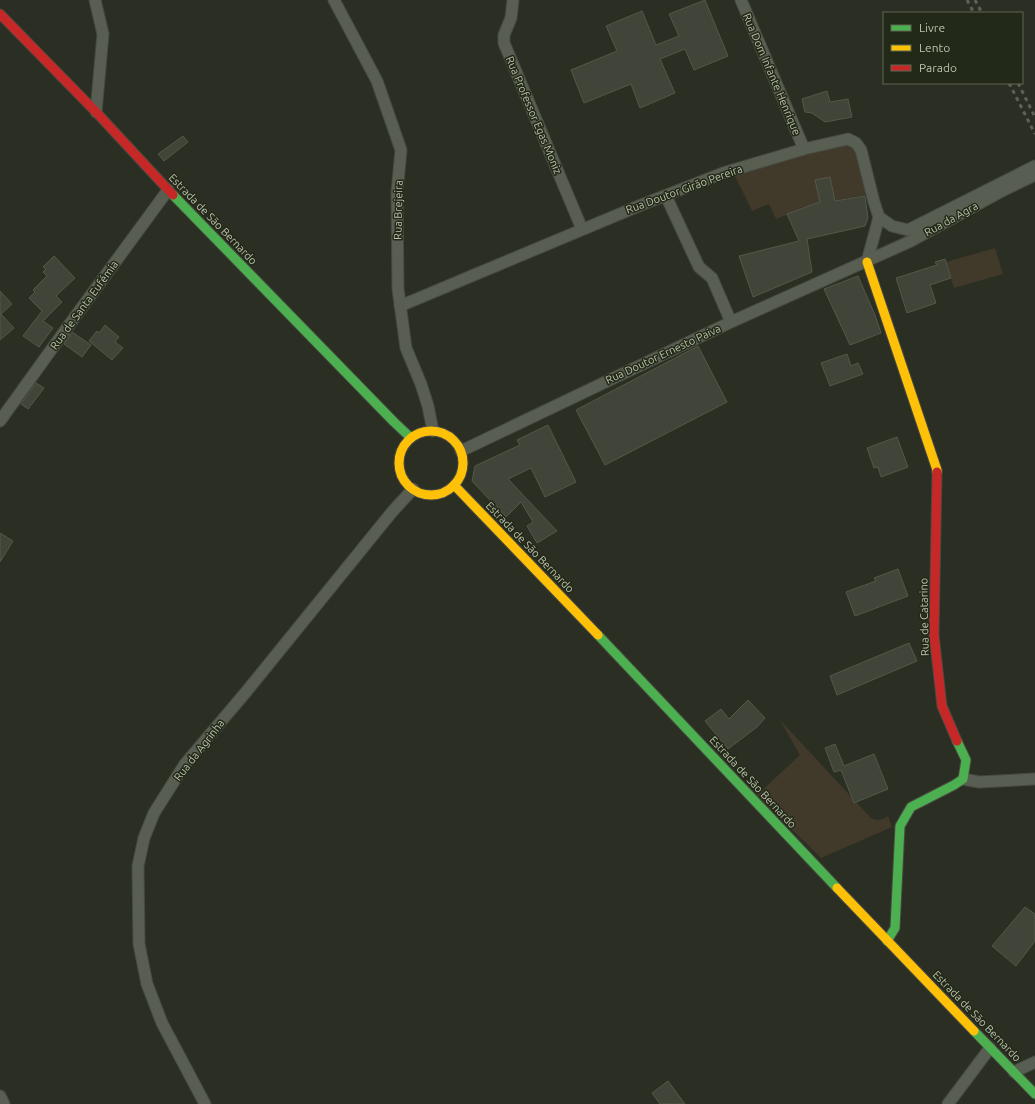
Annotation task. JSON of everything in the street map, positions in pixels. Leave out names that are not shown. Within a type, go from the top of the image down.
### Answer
[{"type":"main road","name":"Estrada de São Bernardo","points":[[0,14],[96,112],[168,190],[394,422],[412,438]]},
{"type":"main road","name":"Rua de Catarino","points":[[867,262],[937,470],[934,635],[942,706],[966,760],[963,779]]},
{"type":"main road","points":[[426,431],[433,431],[450,437],[456,443],[461,450],[463,469],[460,478],[447,491],[430,495],[413,489],[406,482],[401,473],[399,464],[405,445],[412,438],[426,431]]},
{"type":"main road","name":"Estrada de São Bernardo","points":[[454,485],[714,757],[887,941],[1035,1094]]},
{"type":"main road","points":[[887,941],[895,928],[900,826],[911,807],[963,779]]},
{"type":"street","points":[[95,0],[103,34],[96,112]]},
{"type":"street","name":"Rua Brejeira","points":[[334,0],[378,81],[402,150],[397,192],[398,289],[406,348],[428,406],[433,431]]},
{"type":"street","name":"Rua Professor Egas Moniz","points":[[513,0],[511,18],[504,35],[504,44],[582,229]]},
{"type":"street","name":"Rua Dom Infante Henrique","points":[[741,0],[804,149]]},
{"type":"street","name":"Rua Doutor Girão Pereira","points":[[400,306],[640,205],[723,174],[804,149],[848,139],[856,143],[861,150],[874,202],[880,217]]},
{"type":"street","name":"Rua da Agra","points":[[867,262],[911,242],[1035,166]]},
{"type":"street","name":"Rua da Agra","points":[[880,217],[892,226],[908,230],[998,189],[1035,175]]},
{"type":"street","name":"Rua de Santa Eufémia","points":[[0,421],[168,190]]},
{"type":"street","points":[[666,196],[699,267],[712,278],[731,322]]},
{"type":"street","points":[[867,262],[880,217]]},
{"type":"street","name":"Rua Doutor Ernesto Paiva","points":[[461,450],[731,322],[867,262]]},
{"type":"street","name":"Rua da Agrinha","points":[[205,1104],[162,1023],[147,984],[138,944],[138,866],[144,838],[154,813],[185,764],[246,692],[392,512],[413,489]]},
{"type":"street","points":[[963,779],[979,782],[1035,779]]},
{"type":"street","points":[[948,1104],[990,1048]]},
{"type":"street","points":[[1014,1072],[1035,1062]]},
{"type":"street","points":[[0,1096],[4,1104]]},
{"type":"shaded area","points":[[845,143],[857,148],[866,195],[816,204],[776,219],[769,204],[752,211],[734,174]]},
{"type":"shaded area","points":[[995,248],[1003,274],[954,288],[946,262]]},
{"type":"shaded area","points":[[780,720],[871,818],[880,820],[888,816],[892,827],[821,858],[757,795],[800,755]]},
{"type":"building","points":[[705,0],[728,56],[694,70],[685,49],[660,59],[675,93],[640,108],[631,84],[584,103],[571,70],[617,51],[606,26],[642,11],[656,45],[679,36],[669,14]]},
{"type":"building","points":[[827,91],[830,102],[848,99],[852,117],[825,122],[812,113],[805,112],[802,99]]},
{"type":"building","points":[[183,136],[188,142],[164,161],[158,154]]},
{"type":"building","points":[[830,177],[835,201],[865,196],[868,218],[865,226],[807,239],[812,272],[753,297],[739,256],[799,241],[787,214],[820,202],[815,180]]},
{"type":"building","points":[[54,256],[75,278],[56,296],[62,302],[43,321],[53,328],[39,347],[23,336],[42,311],[29,298],[35,292],[33,290],[47,276],[43,272],[46,269],[43,267]]},
{"type":"building","points":[[945,259],[951,278],[930,285],[936,303],[907,313],[896,278],[937,265],[935,262]]},
{"type":"building","points":[[858,276],[881,333],[850,345],[824,289]]},
{"type":"building","points":[[0,291],[12,304],[1,314],[14,328],[0,340]]},
{"type":"building","points":[[105,325],[119,337],[115,342],[123,348],[112,360],[89,341],[97,331],[99,333]]},
{"type":"building","points":[[72,332],[91,345],[82,357],[64,344]]},
{"type":"building","points":[[698,346],[727,402],[605,465],[576,410]]},
{"type":"building","points":[[847,354],[851,366],[858,363],[863,374],[830,386],[821,363]]},
{"type":"building","points":[[36,383],[44,388],[28,409],[21,404]]},
{"type":"building","points":[[548,425],[576,482],[545,497],[531,468],[508,479],[557,531],[537,543],[527,526],[533,522],[521,502],[506,517],[472,481],[475,466],[520,445],[517,440]]},
{"type":"building","points":[[897,437],[908,467],[881,477],[878,467],[874,468],[867,448]]},
{"type":"building","points":[[0,533],[13,541],[0,562]]},
{"type":"building","points":[[898,569],[908,596],[855,616],[846,592],[876,581],[874,578]]},
{"type":"building","points":[[909,643],[917,661],[837,695],[830,676]]},
{"type":"building","points":[[748,700],[765,718],[757,727],[728,749],[705,721],[721,709],[729,719]]},
{"type":"building","points":[[835,744],[844,766],[874,754],[888,789],[854,803],[841,770],[834,772],[825,748]]},
{"type":"building","points":[[1025,907],[1035,914],[1035,941],[1016,966],[992,946]]},
{"type":"building","points":[[668,1081],[685,1104],[660,1104],[652,1093]]},
{"type":"railway","points":[[967,0],[973,12]]},
{"type":"railway","points":[[975,0],[981,12]]},
{"type":"railway","points":[[1010,84],[1035,134]]},
{"type":"railway","points":[[1018,84],[1035,117]]},
{"type":"traffic: fast","points":[[173,195],[411,438]]},
{"type":"traffic: fast","points":[[598,635],[837,888]]},
{"type":"traffic: fast","points":[[887,941],[895,928],[900,826],[911,807],[963,779],[966,760],[957,741]]},
{"type":"traffic: fast","points":[[974,1031],[1035,1094]]},
{"type":"traffic: slow","points":[[867,262],[937,472]]},
{"type":"traffic: slow","points":[[431,431],[449,437],[457,445],[463,463],[457,481],[449,489],[431,495],[413,489],[405,481],[399,463],[405,445],[413,437],[431,431]]},
{"type":"traffic: slow","points":[[454,485],[598,635]]},
{"type":"traffic: slow","points":[[837,888],[974,1031]]},
{"type":"traffic: jam","points":[[0,14],[96,112],[173,195]]},
{"type":"traffic: jam","points":[[937,472],[934,635],[942,706],[957,741]]}]
